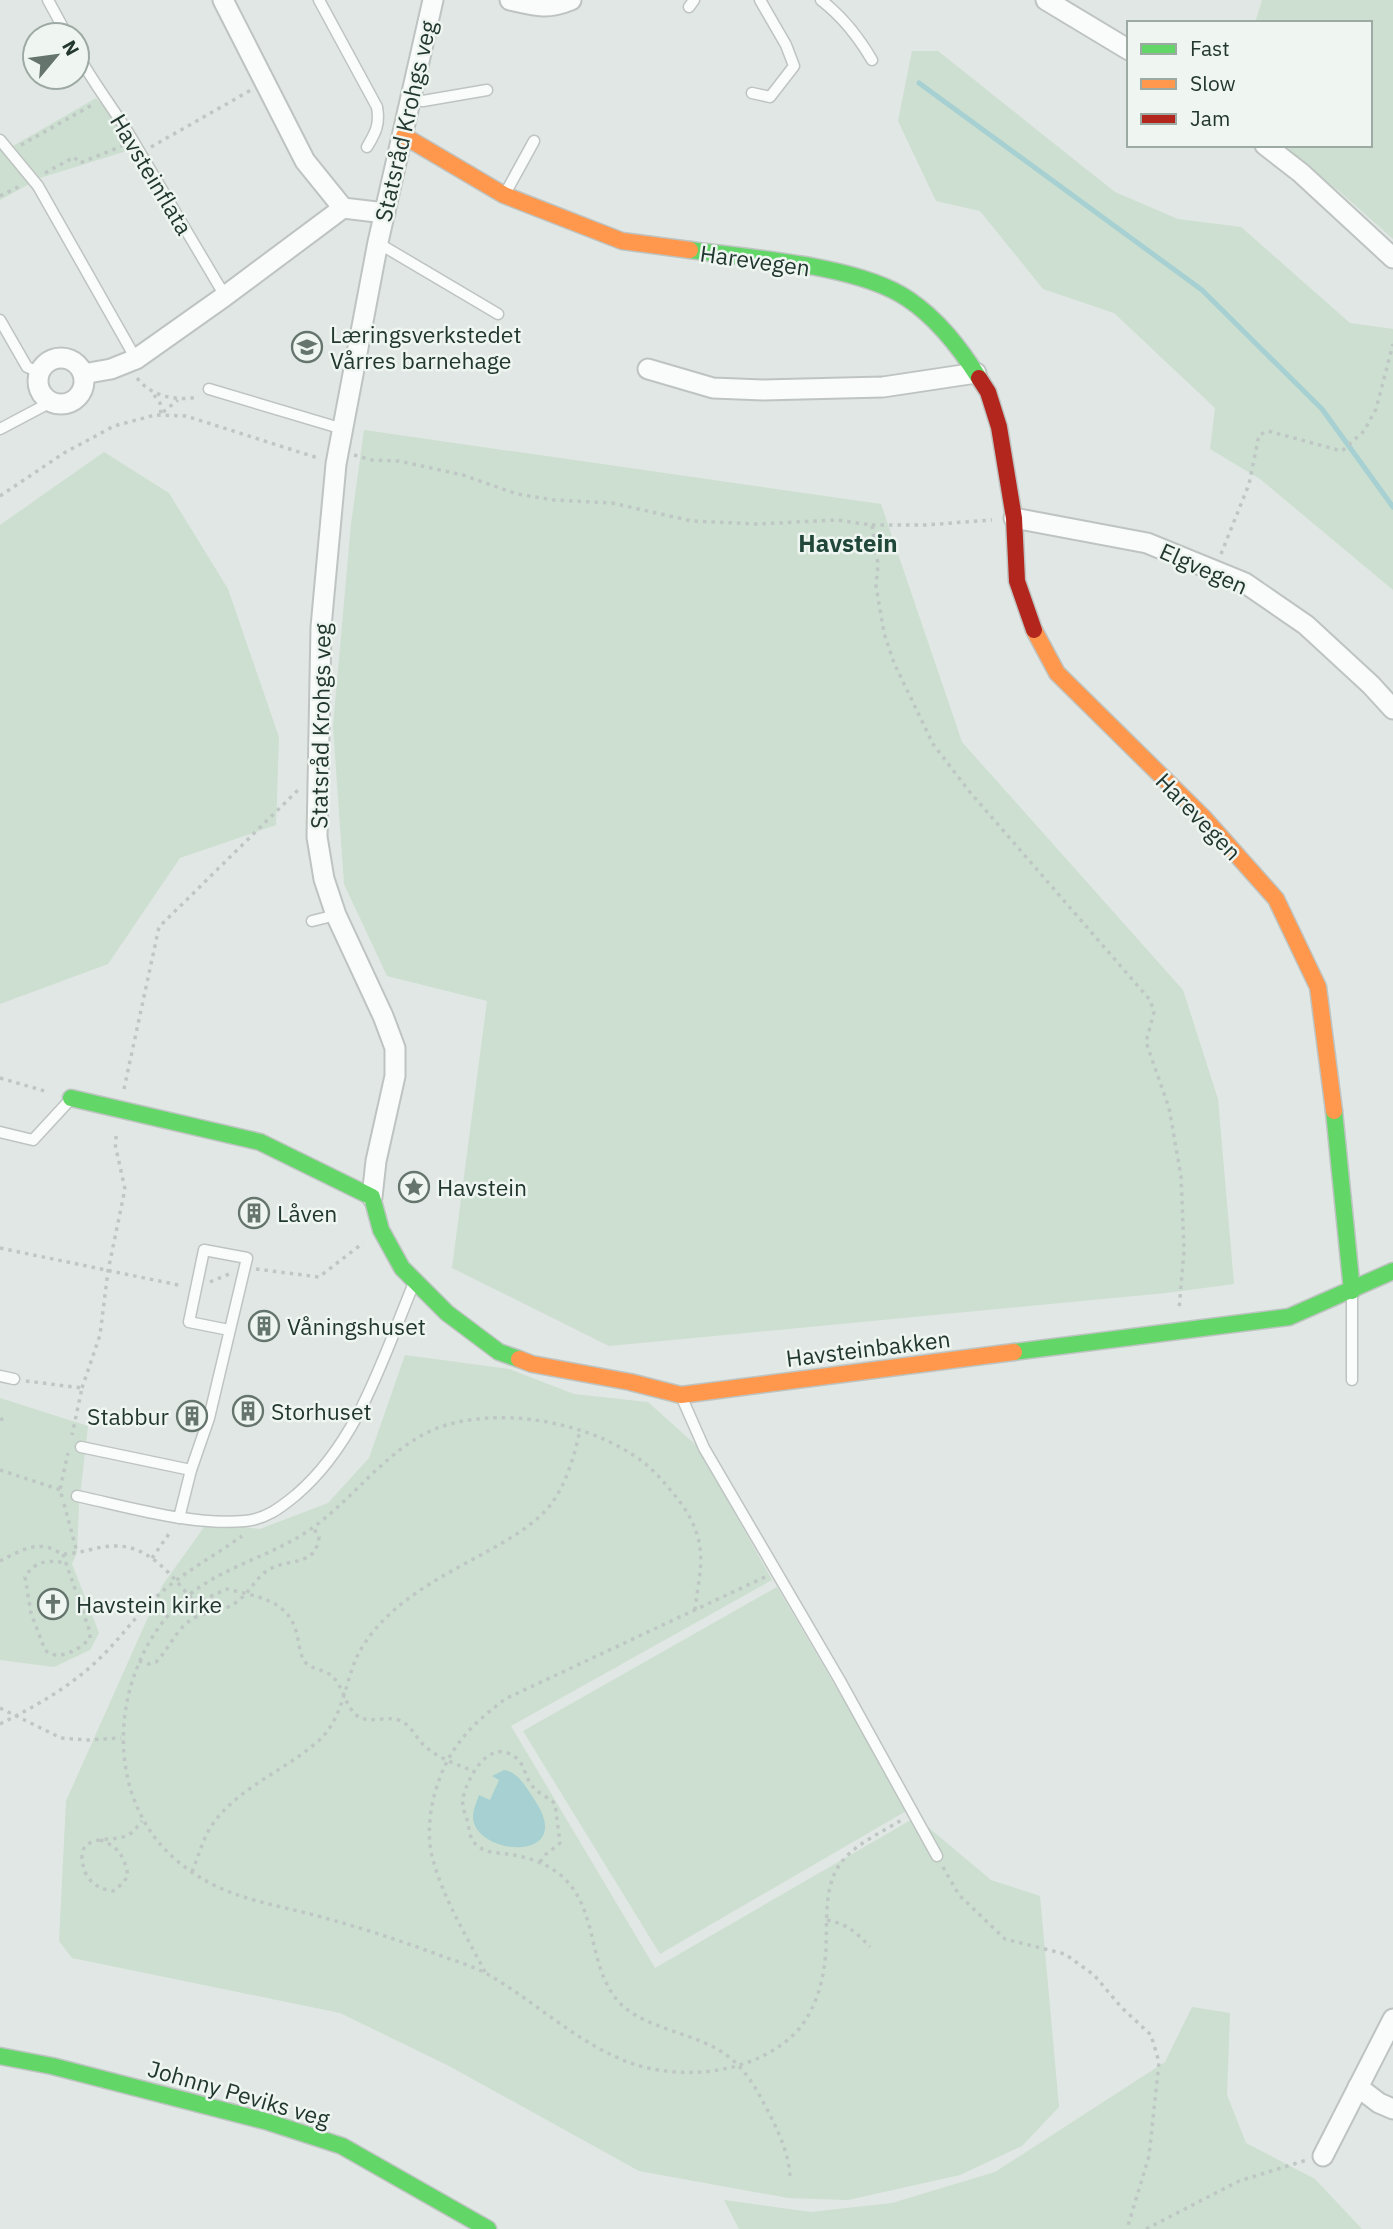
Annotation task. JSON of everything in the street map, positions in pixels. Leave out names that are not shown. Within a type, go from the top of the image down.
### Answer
[{"type":"street","points":[[223,0],[305,161],[343,208]]},
{"type":"street","name":"Statsråd Krohgs veg","points":[[414,1282],[402,1268],[381,1230],[372,1197],[376,1161],[395,1076],[395,1048],[336,915],[324,879],[317,837],[317,772],[321,627],[337,457],[377,242],[404,136],[433,0]]},
{"type":"street","points":[[510,0],[543,8],[572,0]]},
{"type":"street","points":[[1046,0],[1127,49]]},
{"type":"street","name":"Harevegen","points":[[404,136],[504,195],[622,241],[798,265],[869,280],[907,298],[942,327],[988,392],[999,427],[1014,518],[1017,581],[1035,633],[1057,673],[1204,818],[1276,898],[1318,987],[1328,1057],[1352,1291]]},
{"type":"street","points":[[1268,147],[1301,173],[1393,258]]},
{"type":"street","points":[[83,374],[132,361],[343,208],[385,213]]},
{"type":"street","points":[[50,360],[71,360],[80,367],[83,374],[84,382],[78,398],[63,404],[51,402],[40,391],[39,372],[50,360]]},
{"type":"street","points":[[648,369],[713,388],[763,390],[883,387],[976,373]]},
{"type":"street","name":"Elgvegen","points":[[1014,518],[1147,543],[1245,583],[1306,625],[1393,709]]},
{"type":"street","points":[[71,1098],[260,1142],[372,1197]]},
{"type":"street","name":"Havsteinbakken","points":[[414,1282],[447,1313],[499,1352],[532,1364],[630,1382],[681,1395],[1289,1317],[1393,1271]]},
{"type":"street","points":[[1323,2156],[1393,2019]]},
{"type":"street","name":"Johnny Peviks veg","points":[[0,2056],[52,2066],[265,2121],[342,2147],[488,2229]]},
{"type":"street","points":[[1358,2087],[1379,2103],[1393,2109]]},
{"type":"lane","points":[[48,0],[59,21]]},
{"type":"lane","points":[[319,0],[377,107],[378,129],[367,147]]},
{"type":"lane","points":[[752,93],[770,97],[794,66],[786,45],[760,0]]},
{"type":"lane","points":[[821,0],[841,16],[860,39],[872,60]]},
{"type":"lane","name":"Havsteinflata","points":[[91,79],[106,97],[225,296]]},
{"type":"lane","points":[[412,99],[423,101],[487,90]]},
{"type":"lane","points":[[0,139],[38,186],[132,361]]},
{"type":"lane","points":[[504,195],[534,141]]},
{"type":"lane","name":"Statsråd Krohgs veg","points":[[377,242],[498,314]]},
{"type":"lane","points":[[0,320],[27,367],[39,372]]},
{"type":"lane","points":[[209,389],[343,429]]},
{"type":"lane","points":[[0,429],[51,402]]},
{"type":"lane","points":[[312,920],[336,915]]},
{"type":"lane","points":[[0,1132],[33,1140],[71,1098]]},
{"type":"lane","points":[[179,1518],[191,1470],[209,1418],[247,1258],[204,1250],[189,1322],[229,1330]]},
{"type":"lane","points":[[77,1496],[179,1518],[245,1521],[269,1516],[321,1472],[343,1441],[359,1411],[414,1282]]},
{"type":"lane","points":[[1352,1291],[1352,1381]]},
{"type":"lane","points":[[0,1376],[14,1379]]},
{"type":"lane","points":[[681,1395],[700,1441],[937,1856]]},
{"type":"lane","points":[[81,1447],[191,1470]]},
{"type":"path","points":[[140,153],[265,82]]},
{"type":"path","points":[[7,150],[21,145],[106,97]]},
{"type":"path","points":[[0,197],[74,157],[80,163],[133,141]]},
{"type":"path","points":[[1214,570],[1249,484],[1259,435],[1268,431],[1342,451],[1364,431],[1376,409],[1393,344]]},
{"type":"path","points":[[132,361],[143,386],[152,392],[180,399],[198,398],[209,389]]},
{"type":"path","points":[[152,392],[160,403],[161,415]]},
{"type":"path","points":[[161,415],[167,407],[180,399]]},
{"type":"path","points":[[0,496],[64,453],[114,426],[161,415],[186,416],[337,457],[399,461],[463,475],[517,495],[612,503],[692,521],[757,524],[837,520],[872,525],[925,525],[1014,518]]},
{"type":"path","points":[[872,525],[878,564],[876,586],[884,633],[894,663],[933,744],[969,791],[1150,1000],[1154,1012],[1146,1042],[1169,1108],[1181,1176],[1184,1251],[1178,1331]]},
{"type":"path","points":[[77,1552],[60,1489],[82,1388],[100,1335],[108,1270],[125,1189],[115,1144],[159,927],[317,772]]},
{"type":"path","points":[[0,1078],[71,1098]]},
{"type":"path","points":[[14,1379],[82,1388]]},
{"type":"path","points":[[695,1609],[700,1545],[691,1517],[647,1465],[631,1454],[604,1438],[540,1422],[475,1418],[429,1432],[397,1453],[313,1527],[275,1549],[220,1574],[189,1595],[161,1624],[148,1642],[130,1687],[121,1738],[129,1791],[142,1821],[172,1857],[222,1890],[255,1902],[320,1916],[385,1936],[486,1973],[614,2055],[636,2064],[668,2071],[696,2073],[758,2057],[781,2044],[798,2029],[812,2008],[821,1984],[826,1959],[827,1920],[832,1885],[839,1865],[854,1851],[914,1813]]},
{"type":"path","points":[[192,1872],[204,1839],[232,1803],[256,1783],[317,1742],[328,1731],[337,1715],[356,1659],[388,1617],[438,1579],[518,1534],[549,1507],[575,1454],[580,1430]]},
{"type":"path","points":[[0,1470],[77,1496]]},
{"type":"path","points":[[0,1724],[64,1689],[82,1675],[154,1599],[269,1516]]},
{"type":"path","points":[[152,1558],[179,1518]]},
{"type":"path","points":[[139,1661],[149,1664],[156,1662],[183,1626],[197,1616],[218,1612],[238,1601],[250,1586],[275,1566],[304,1559],[318,1543],[319,1537],[313,1527]]},
{"type":"path","points":[[0,1561],[37,1546],[49,1547],[63,1554],[118,1546],[136,1550],[152,1558],[177,1580],[196,1603],[227,1589],[272,1602],[283,1609],[295,1627],[307,1664],[335,1678],[357,1716],[365,1719],[398,1719],[406,1724],[419,1742],[430,1751],[475,1772]]},
{"type":"path","points":[[63,1554],[90,1632],[90,1638],[79,1647],[63,1654],[49,1654],[45,1650],[32,1613],[25,1577],[30,1568],[39,1563],[50,1560],[66,1563]]},
{"type":"path","points":[[486,1973],[446,1897],[432,1857],[430,1825],[436,1793],[448,1759],[461,1740],[480,1718],[505,1699],[776,1572]]},
{"type":"path","points":[[0,1708],[61,1738],[121,1738]]},
{"type":"path","points":[[540,1862],[560,1843],[555,1804],[531,1785],[520,1761],[514,1756],[505,1752],[488,1755],[482,1759],[463,1797],[473,1842],[485,1851],[540,1862],[567,1881],[586,1914],[605,1979],[614,1996],[636,2016],[711,2045],[738,2064],[750,2079],[777,2129],[787,2156],[790,2178]]},
{"type":"path","points":[[100,1840],[116,1848],[125,1860],[128,1875],[113,1891],[101,1889],[90,1881],[84,1870],[82,1854],[87,1844],[100,1840],[122,1838],[131,1834],[142,1821]]},
{"type":"path","points":[[937,1856],[959,1895],[1005,1939],[1065,1954],[1094,1975],[1121,2007],[1151,2035],[1160,2062],[1149,2156],[1127,2229]]},
{"type":"path","points":[[827,1920],[844,1924],[854,1930],[870,1947]]},
{"type":"path","points":[[1146,2229],[1238,2181],[1323,2156]]},
{"type":"green space","points":[[1262,0],[1393,0],[1393,239],[1339,191],[1282,147],[1372,147],[1372,21],[1256,21]]},
{"type":"green space","points":[[912,51],[938,51],[1115,192],[1178,219],[1241,227],[1350,323],[1393,329],[1393,590],[1260,479],[1210,449],[1215,408],[1114,313],[1043,289],[980,211],[936,201],[898,121]]},
{"type":"green space","points":[[96,98],[113,117],[133,149],[40,178],[13,146]]},
{"type":"green space","points":[[0,150],[31,183],[0,200]]},
{"type":"green space","points":[[364,430],[881,504],[962,742],[1183,990],[1218,1099],[1234,1284],[1166,1293],[609,1346],[452,1268],[487,1001],[387,976],[344,884],[333,726],[351,524]]},
{"type":"green space","points":[[104,452],[169,493],[228,589],[279,737],[276,825],[180,858],[108,964],[0,1004],[0,525]]},
{"type":"green space","points":[[405,1355],[509,1369],[574,1394],[648,1402],[697,1446],[772,1580],[511,1726],[655,1968],[916,1817],[991,1880],[1040,1896],[1059,2107],[1022,2146],[960,2175],[848,2200],[788,2198],[639,2171],[449,2066],[340,2013],[72,1958],[59,1941],[66,1801],[162,1586],[207,1523],[260,1529],[328,1503],[369,1458]]},
{"type":"green space","points":[[0,1398],[88,1426],[77,1552],[72,1564],[99,1633],[90,1650],[54,1667],[0,1660]]},
{"type":"green space","points":[[777,1587],[908,1810],[660,1954],[523,1731]]},
{"type":"green space","points":[[1192,2007],[1230,2013],[1227,2095],[1246,2143],[1315,2179],[1362,2229],[739,2229],[724,2200],[811,2212],[892,2203],[995,2172],[1165,2062]]},
{"type":"water","points":[[504,1770],[522,1781],[544,1820],[543,1835],[534,1844],[504,1846],[488,1840],[477,1829],[473,1816],[479,1795],[490,1800],[499,1780],[492,1776]]},
{"type":"waterway","points":[[919,83],[1202,290],[1322,409],[1393,507]]},
{"type":"traffic: fast","points":[[690,250],[803,265],[862,278],[887,287],[919,307],[939,325],[979,378]]},
{"type":"traffic: fast","points":[[71,1098],[260,1142],[372,1197],[381,1230],[402,1268],[447,1313],[499,1352],[519,1359]]},
{"type":"traffic: fast","points":[[1334,1111],[1352,1291]]},
{"type":"traffic: fast","points":[[1014,1352],[1289,1317],[1393,1271]]},
{"type":"traffic: fast","points":[[0,2056],[52,2066],[265,2121],[342,2146],[488,2229]]},
{"type":"traffic: slow","points":[[404,136],[504,195],[622,241],[690,250]]},
{"type":"traffic: slow","points":[[1034,630],[1057,673],[1204,818],[1276,899],[1318,987],[1334,1111]]},
{"type":"traffic: slow","points":[[519,1359],[681,1395],[1014,1352]]},
{"type":"traffic: jam","points":[[979,378],[988,392],[999,427],[1014,518],[1017,581],[1034,630]]},
{"type":"place","name":"Læringsverkstedet Vårres barnehage","points":[[307,347]]},
{"type":"place","name":"Havstein","points":[[414,1187]]},
{"type":"place","name":"Låven","points":[[254,1213]]},
{"type":"place","name":"Våningshuset","points":[[264,1326]]},
{"type":"place","name":"Storhuset","points":[[248,1411]]},
{"type":"place","name":"Stabbur","points":[[192,1416]]},
{"type":"place","name":"Havstein kirke","points":[[53,1604]]},
{"type":"district","name":"Havstein","points":[[848,543]]}]
